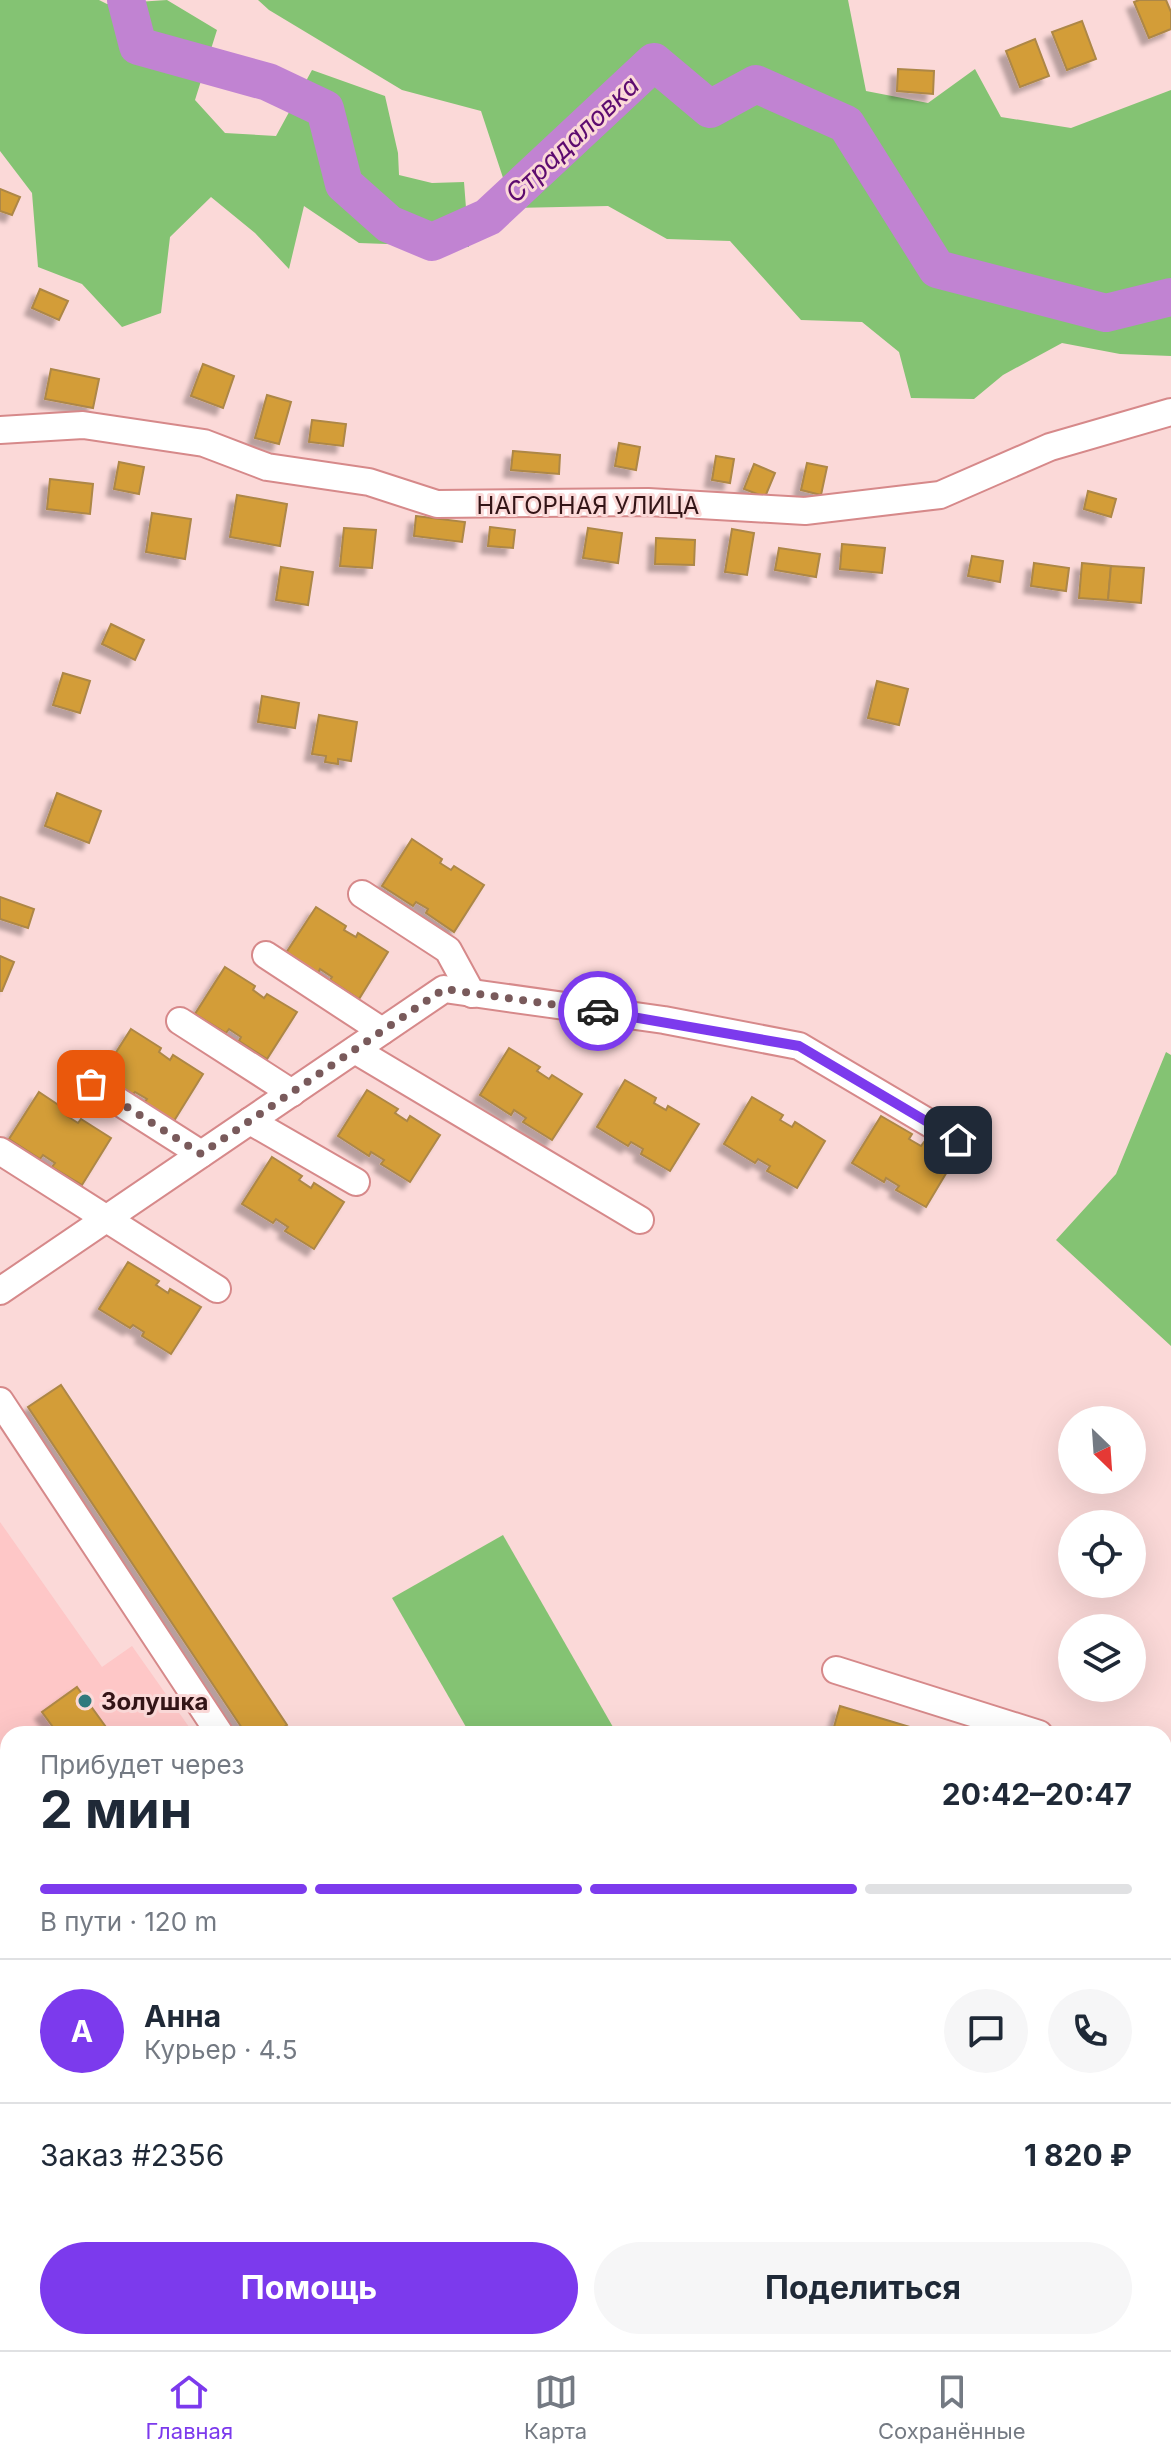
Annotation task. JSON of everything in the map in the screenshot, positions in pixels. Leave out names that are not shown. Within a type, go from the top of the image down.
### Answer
[{"type":"street","name":"НАГОРНАЯ УЛИЦА","points":[[0,430],[83,425],[204,443],[267,467],[369,482],[437,504],[648,502],[805,511],[940,495],[1050,447],[1171,412]]},
{"type":"street","points":[[362,894],[448,950],[472,994]]},
{"type":"street","points":[[266,955],[382,1031]]},
{"type":"street","points":[[0,1291],[444,989],[664,1020],[799,1046],[958,1140]]},
{"type":"street","points":[[180,1021],[292,1093]]},
{"type":"street","points":[[355,1050],[640,1220]]},
{"type":"street","points":[[91,1084],[201,1154]]},
{"type":"street","points":[[250,1121],[356,1182]]},
{"type":"street","points":[[0,1151],[217,1289]]},
{"type":"street","points":[[0,1401],[10,1437],[214,1726]]},
{"type":"street","points":[[836,1670],[1007,1726]]},
{"type":"shaded area","name":"Золушка","points":[[0,1522],[102,1667],[132,1646],[188,1726],[0,1726]]},
{"type":"green space","points":[[0,0],[99,0],[107,4],[167,0],[217,30],[195,100],[225,133],[276,136],[312,70],[385,96],[398,153],[399,175],[432,183],[464,182],[469,247],[359,243],[304,206],[289,269],[255,233],[211,197],[170,237],[161,313],[122,327],[82,284],[38,267],[32,193],[0,151]]},
{"type":"green space","points":[[258,0],[848,0],[866,91],[928,103],[975,69],[1001,117],[1071,128],[1171,90],[1171,356],[1120,354],[1062,343],[1003,375],[974,399],[911,398],[899,352],[862,322],[801,320],[730,241],[667,239],[608,206],[513,208],[481,111],[402,90],[269,10]]},
{"type":"green space","points":[[1166,1052],[1171,1055],[1171,1346],[1056,1240],[1116,1174]]},
{"type":"green space","points":[[503,1535],[612,1726],[465,1726],[392,1598]]},
{"type":"building","points":[[1166,0],[1171,12],[1171,29],[1149,38],[1134,2]]},
{"type":"building","points":[[1082,21],[1096,59],[1067,70],[1052,32]]},
{"type":"building","points":[[1035,39],[1049,76],[1020,87],[1006,51]]},
{"type":"building","points":[[898,69],[934,71],[933,94],[897,91]]},
{"type":"building","points":[[0,189],[20,197],[12,215],[0,211]]},
{"type":"building","points":[[40,289],[68,301],[59,320],[32,308]]},
{"type":"building","points":[[203,364],[234,376],[223,408],[191,396]]},
{"type":"building","points":[[51,369],[99,379],[93,408],[45,399]]},
{"type":"building","points":[[267,395],[291,402],[279,444],[255,438]]},
{"type":"building","points":[[312,420],[346,424],[343,446],[309,442]]},
{"type":"building","points":[[619,443],[640,447],[636,470],[615,466]]},
{"type":"building","points":[[513,451],[560,455],[559,474],[511,470]]},
{"type":"building","points":[[716,456],[734,459],[730,483],[712,480]]},
{"type":"building","points":[[119,462],[144,467],[139,494],[114,489]]},
{"type":"building","points":[[807,463],[827,467],[821,495],[801,490]]},
{"type":"building","points":[[754,464],[775,473],[765,497],[744,489]]},
{"type":"building","points":[[50,479],[93,484],[90,514],[47,509]]},
{"type":"building","points":[[1088,491],[1116,499],[1111,517],[1084,509]]},
{"type":"building","points":[[237,495],[287,504],[280,546],[230,537]]},
{"type":"building","points":[[152,513],[191,519],[185,559],[146,552]]},
{"type":"building","points":[[416,516],[465,522],[462,542],[414,536]]},
{"type":"building","points":[[490,527],[515,530],[513,548],[488,546]]},
{"type":"building","points":[[344,528],[376,530],[372,568],[340,566]]},
{"type":"building","points":[[588,528],[622,533],[618,563],[583,558]]},
{"type":"building","points":[[732,529],[754,533],[747,575],[725,572]]},
{"type":"building","points":[[656,538],[695,540],[694,565],[655,564]]},
{"type":"building","points":[[842,544],[885,548],[882,573],[840,569]]},
{"type":"building","points":[[779,548],[820,554],[816,577],[775,570]]},
{"type":"building","points":[[972,556],[1003,561],[1000,582],[968,576]]},
{"type":"building","points":[[1034,563],[1069,568],[1066,591],[1031,586]]},
{"type":"building","points":[[1082,563],[1111,566],[1108,600],[1079,598]]},
{"type":"building","points":[[1111,566],[1144,568],[1141,603],[1108,600]]},
{"type":"building","points":[[281,567],[313,572],[308,605],[276,600]]},
{"type":"building","points":[[111,624],[144,640],[135,660],[102,644]]},
{"type":"building","points":[[63,673],[90,681],[80,713],[53,705]]},
{"type":"building","points":[[877,681],[908,689],[899,725],[868,718]]},
{"type":"building","points":[[262,696],[299,703],[295,728],[258,722]]},
{"type":"building","points":[[319,715],[357,722],[351,761],[338,759],[338,764],[325,762],[326,756],[312,754]]},
{"type":"building","points":[[57,793],[101,811],[89,843],[45,826]]},
{"type":"building","points":[[412,839],[442,859],[440,863],[451,870],[454,866],[484,885],[454,932],[426,913],[428,909],[416,902],[413,906],[382,886]]},
{"type":"building","points":[[0,897],[34,909],[28,928],[0,919]]},
{"type":"building","points":[[316,907],[346,926],[344,930],[356,937],[358,933],[388,952],[359,999],[330,980],[332,977],[320,969],[318,973],[286,953]]},
{"type":"building","points":[[0,956],[14,962],[2,991],[0,991]]},
{"type":"building","points":[[225,967],[255,986],[253,990],[264,998],[267,994],[297,1012],[267,1059],[239,1041],[241,1037],[229,1029],[226,1033],[195,1014]]},
{"type":"building","points":[[131,1029],[161,1048],[159,1052],[170,1060],[173,1055],[203,1074],[174,1121],[144,1103],[147,1099],[135,1092],[132,1095],[101,1076]]},
{"type":"building","points":[[509,1048],[540,1067],[537,1071],[549,1079],[552,1075],[582,1094],[552,1140],[523,1122],[526,1118],[514,1110],[511,1115],[480,1095]]},
{"type":"building","points":[[625,1080],[656,1098],[654,1103],[666,1110],[668,1106],[699,1124],[670,1171],[641,1154],[643,1149],[631,1142],[628,1146],[597,1127]]},
{"type":"building","points":[[367,1090],[398,1109],[395,1113],[407,1121],[410,1116],[440,1135],[410,1182],[381,1164],[384,1160],[371,1152],[369,1156],[338,1136]]},
{"type":"building","points":[[39,1092],[69,1112],[67,1116],[78,1123],[81,1119],[111,1138],[82,1185],[52,1167],[55,1163],[43,1155],[40,1159],[9,1139]]},
{"type":"building","points":[[752,1097],[783,1115],[780,1120],[792,1127],[795,1122],[825,1141],[797,1188],[767,1171],[770,1166],[758,1159],[755,1163],[724,1144]]},
{"type":"building","points":[[881,1116],[912,1134],[909,1139],[921,1146],[924,1142],[954,1160],[926,1207],[896,1190],[899,1186],[886,1178],[884,1182],[852,1163]]},
{"type":"building","points":[[272,1157],[302,1176],[299,1180],[311,1188],[314,1183],[344,1202],[314,1249],[285,1231],[288,1227],[276,1219],[273,1223],[242,1204]]},
{"type":"building","points":[[128,1262],[159,1281],[156,1285],[168,1293],[170,1289],[201,1307],[171,1354],[142,1336],[144,1332],[133,1325],[130,1328],[99,1309]]},
{"type":"building","points":[[61,1385],[287,1725],[241,1726],[28,1407]]},
{"type":"building","points":[[77,1687],[105,1726],[52,1726],[42,1712]]},
{"type":"building","points":[[840,1706],[906,1726],[834,1726]]},
{"type":"waterway","name":"Страдаловка","points":[[126,0],[138,46],[268,82],[325,109],[344,184],[389,224],[432,242],[488,217],[654,62],[710,109],[756,84],[846,124],[937,269],[1106,313],[1171,297]]},
{"type":"way so far","points":[[91,1084],[201,1154],[444,989],[598,1011]]},
{"type":"place","name":"Золушка","points":[[85,1701]]},
{"type":"route","points":[[598,1011],[664,1020],[799,1046],[958,1140]]}]
